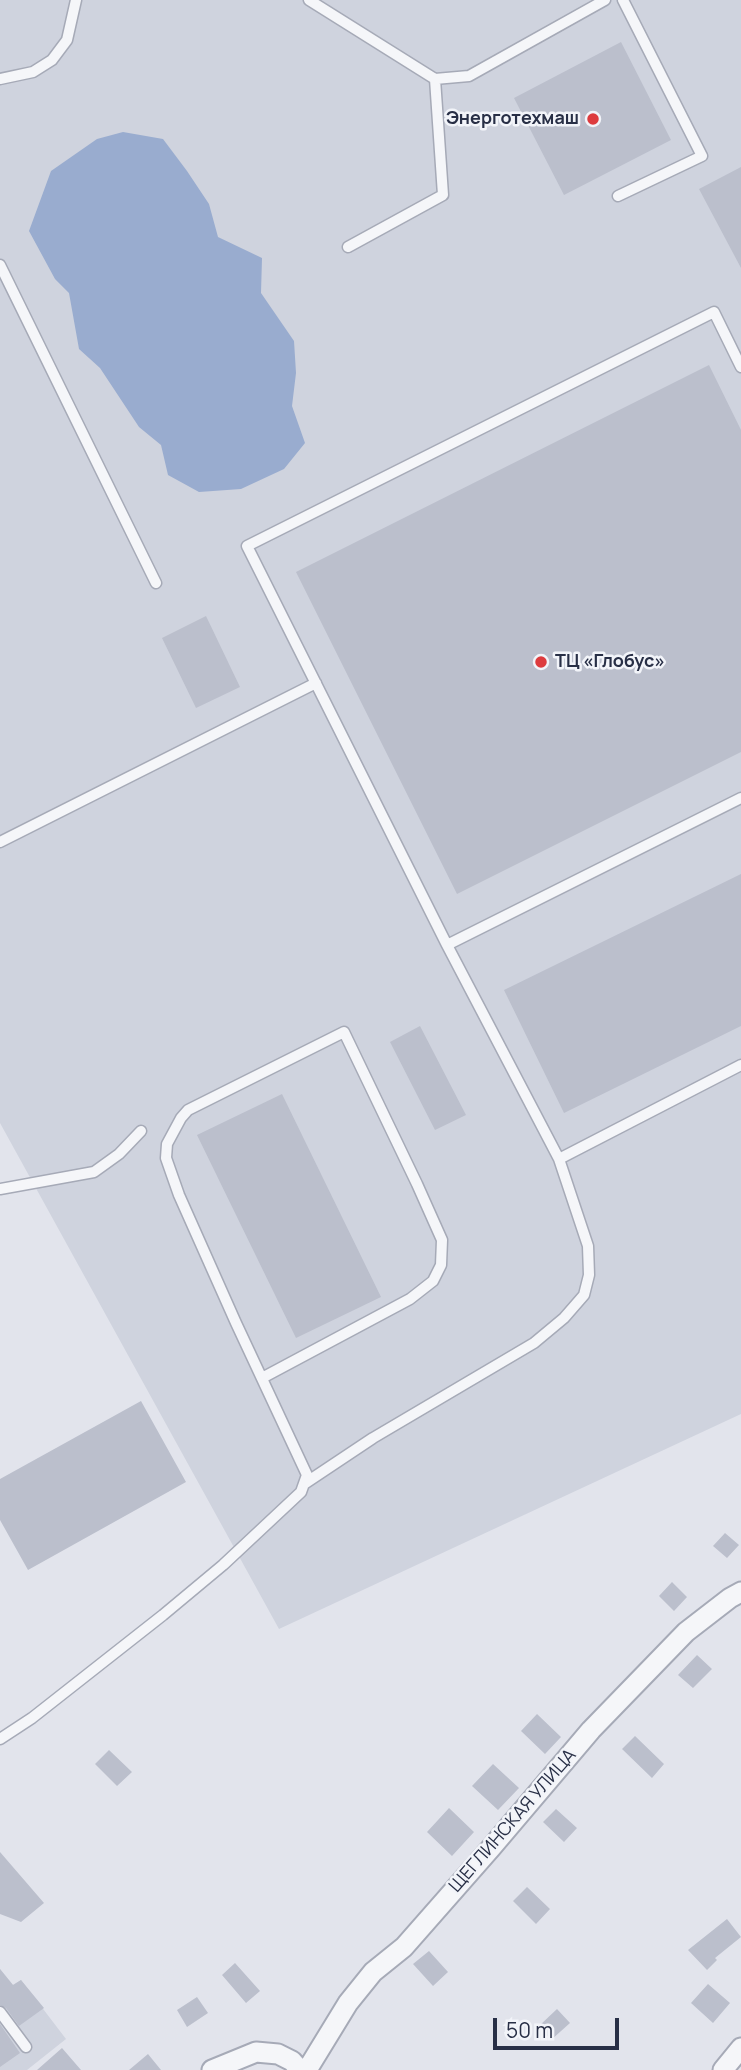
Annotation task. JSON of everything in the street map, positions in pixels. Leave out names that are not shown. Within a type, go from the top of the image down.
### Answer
[{"type":"street","name":"ЩЕГЛИНСКАЯ УЛИЦА","points":[[307,2070],[348,2003],[373,1972],[404,1947],[592,1730],[686,1632],[741,1592]]},
{"type":"street","points":[[723,2070],[741,2048]]},
{"type":"street","points":[[212,2070],[256,2052],[278,2054],[292,2061],[300,2070]]},
{"type":"lane","points":[[0,79],[33,72],[52,60],[67,40],[76,0]]},
{"type":"lane","points":[[309,0],[435,79],[469,76],[605,0]]},
{"type":"lane","points":[[618,196],[702,156],[623,0]]},
{"type":"lane","points":[[348,247],[443,195],[435,79]]},
{"type":"lane","points":[[0,265],[156,583]]},
{"type":"lane","points":[[303,1485],[373,1438],[534,1343],[564,1318],[584,1295],[589,1275],[588,1246],[559,1159],[447,945],[247,546],[714,312],[741,367]]},
{"type":"lane","points":[[0,842],[316,683]]},
{"type":"lane","points":[[447,945],[741,798]]},
{"type":"lane","points":[[0,1739],[32,1718],[163,1615],[223,1565],[301,1492],[307,1475],[262,1378],[179,1195],[166,1158],[167,1144],[188,1110],[344,1032],[442,1240],[441,1265],[433,1281],[410,1299],[262,1378]]},
{"type":"lane","points":[[559,1159],[741,1065]]},
{"type":"lane","points":[[0,1189],[94,1172],[119,1154],[141,1130]]},
{"type":"lane","points":[[0,2012],[26,2047]]},
{"type":"shaded area","points":[[0,0],[741,0],[741,1414],[279,1629],[0,1123]]},
{"type":"shaded area","points":[[0,1969],[13,1985],[21,1980],[66,2039],[27,2070],[0,2070]]},
{"type":"water","points":[[123,132],[163,139],[209,204],[218,237],[262,258],[261,293],[294,341],[296,373],[292,406],[305,443],[284,469],[241,489],[199,492],[168,475],[161,445],[139,427],[100,368],[79,349],[69,293],[55,279],[29,231],[51,171],[97,139]]},
{"type":"building","name":"Энерготехмаш","points":[[621,42],[671,140],[564,195],[514,98]]},
{"type":"building","points":[[741,167],[741,268],[699,189]]},
{"type":"building","name":"ТЦ «Глобус»","points":[[709,365],[741,430],[741,752],[457,894],[296,572]]},
{"type":"building","points":[[206,616],[240,687],[196,708],[162,638]]},
{"type":"building","points":[[741,874],[741,1026],[564,1113],[504,990]]},
{"type":"building","points":[[420,1026],[466,1115],[435,1130],[390,1042]]},
{"type":"building","points":[[282,1094],[381,1297],[296,1338],[197,1135]]},
{"type":"building","points":[[141,1401],[186,1482],[28,1570],[0,1520],[0,1479]]},
{"type":"building","points":[[725,1533],[739,1545],[727,1558],[713,1546]]},
{"type":"building","points":[[672,1582],[687,1597],[674,1611],[659,1596]]},
{"type":"building","points":[[697,1655],[712,1669],[693,1688],[678,1675]]},
{"type":"building","points":[[537,1714],[561,1737],[545,1754],[521,1731]]},
{"type":"building","points":[[635,1736],[664,1764],[652,1778],[622,1749]]},
{"type":"building","points":[[109,1750],[132,1772],[117,1786],[95,1764]]},
{"type":"building","points":[[493,1764],[519,1788],[498,1810],[472,1786]]},
{"type":"building","points":[[449,1808],[474,1832],[452,1856],[427,1832]]},
{"type":"building","points":[[556,1809],[577,1828],[564,1842],[543,1822]]},
{"type":"building","points":[[0,1852],[44,1903],[21,1922],[0,1914]]},
{"type":"building","points":[[527,1887],[550,1909],[536,1924],[513,1901]]},
{"type":"building","points":[[727,1919],[741,1937],[715,1958],[717,1960],[707,1970],[688,1950]]},
{"type":"building","points":[[429,1951],[448,1972],[433,1986],[413,1964]]},
{"type":"building","points":[[235,1963],[260,1991],[246,2003],[222,1975]]},
{"type":"building","points":[[0,1969],[13,1985],[21,1980],[44,2008],[19,2026],[6,2008],[0,2005]]},
{"type":"building","points":[[708,1984],[730,2003],[713,2023],[691,2003]]},
{"type":"building","points":[[197,1997],[208,2013],[187,2027],[177,2010]]},
{"type":"building","points":[[557,2009],[570,2023],[551,2040],[539,2026]]},
{"type":"building","points":[[0,2024],[20,2053],[0,2067]]},
{"type":"building","points":[[62,2048],[81,2070],[37,2070]]},
{"type":"building","points":[[148,2054],[161,2070],[129,2070]]},
{"type":"place","name":"Энерготехмаш","points":[[593,119]]},
{"type":"place","name":"ТЦ «Глобус»","points":[[541,662]]}]
